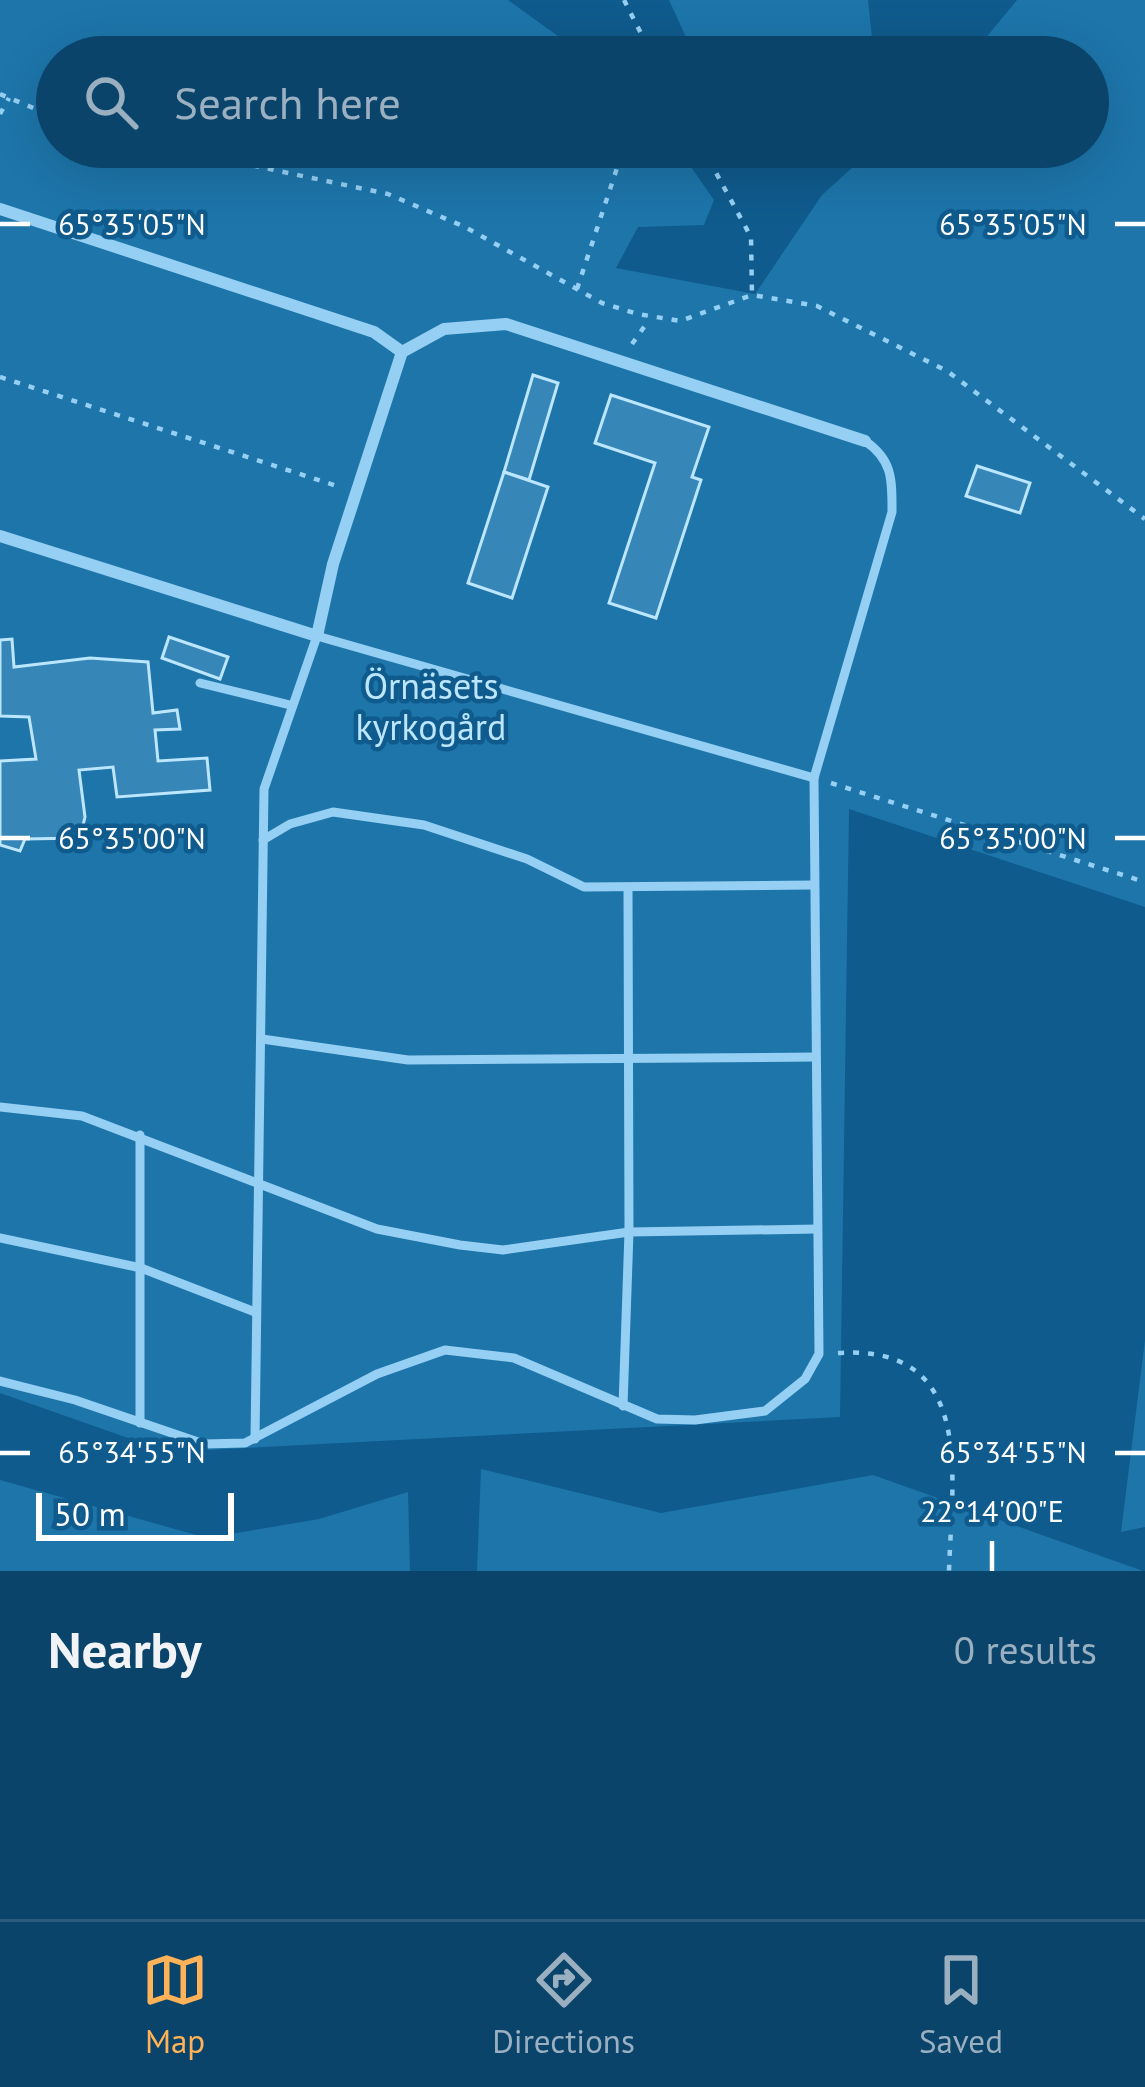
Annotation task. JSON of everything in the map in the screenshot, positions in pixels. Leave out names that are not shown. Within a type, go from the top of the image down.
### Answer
[{"type":"street","points":[[0,209],[374,332],[402,352]]},
{"type":"street","points":[[0,536],[317,637],[356,492],[402,352],[444,329],[506,324],[865,440]]},
{"type":"lane","points":[[0,1381],[204,1444],[255,1439],[377,1374],[445,1350],[514,1358],[657,1419],[695,1420],[765,1411],[805,1379],[819,1354],[814,778],[892,512],[892,473],[883,453],[865,440]]},
{"type":"lane","points":[[255,1439],[264,789],[317,637],[814,778]]},
{"type":"lane","points":[[200,683],[290,705]]},
{"type":"lane","points":[[263,840],[290,824],[333,812],[424,825],[527,859],[584,887],[814,885]]},
{"type":"lane","points":[[623,1406],[629,1232],[628,889]]},
{"type":"lane","points":[[262,1040],[408,1060],[816,1057]]},
{"type":"lane","points":[[0,1107],[82,1116],[377,1229],[460,1245],[502,1250],[629,1232],[818,1229]]},
{"type":"lane","points":[[140,1135],[140,1423]]},
{"type":"lane","points":[[0,1238],[141,1268],[255,1312]]},
{"type":"path","points":[[624,0],[641,36]]},
{"type":"path","points":[[0,94],[36,109]]},
{"type":"path","points":[[0,113],[9,98]]},
{"type":"path","points":[[265,168],[388,194],[465,227],[602,303],[651,317],[697,317],[752,295],[818,307],[901,344],[988,398],[1145,519]]},
{"type":"path","points":[[577,289],[617,168]]},
{"type":"path","points":[[713,168],[751,238],[752,295]]},
{"type":"path","points":[[629,362],[636,335],[651,317]]},
{"type":"path","points":[[0,376],[356,492]]},
{"type":"path","points":[[814,778],[1145,882]]},
{"type":"path","points":[[819,1354],[877,1354],[925,1374],[934,1388],[948,1429],[949,1571]]},
{"type":"green space","name":"Örnäsets kyrkogård","points":[[0,0],[508,0],[558,36],[36,36],[36,168],[692,168],[714,200],[704,225],[638,227],[616,268],[755,294],[822,195],[852,168],[1109,168],[1109,36],[987,36],[1017,0],[1145,0],[1145,907],[849,809],[840,1417],[168,1452],[0,1393]]},
{"type":"green space","points":[[669,0],[868,0],[872,36],[685,36]]},
{"type":"green space","points":[[1145,1340],[1145,1527],[1121,1532]]},
{"type":"green space","points":[[481,1469],[661,1513],[873,1475],[1143,1571],[477,1571]]},
{"type":"green space","points":[[0,1480],[207,1538],[319,1519],[408,1492],[410,1571],[0,1571]]},
{"type":"building","points":[[533,375],[558,383],[529,480],[504,472]]},
{"type":"building","points":[[611,395],[709,427],[692,477],[701,480],[656,618],[609,603],[655,463],[595,443]]},
{"type":"building","points":[[977,466],[1030,483],[1020,513],[966,496]]},
{"type":"building","points":[[504,472],[548,487],[512,598],[468,583]]},
{"type":"building","points":[[169,637],[228,657],[220,679],[162,658]]},
{"type":"building","points":[[12,639],[14,667],[90,658],[148,662],[153,713],[177,710],[180,729],[155,730],[158,761],[207,758],[210,790],[117,797],[113,767],[79,770],[85,817],[80,838],[25,839],[20,851],[0,845],[0,761],[36,759],[29,717],[0,716],[0,640]]}]
